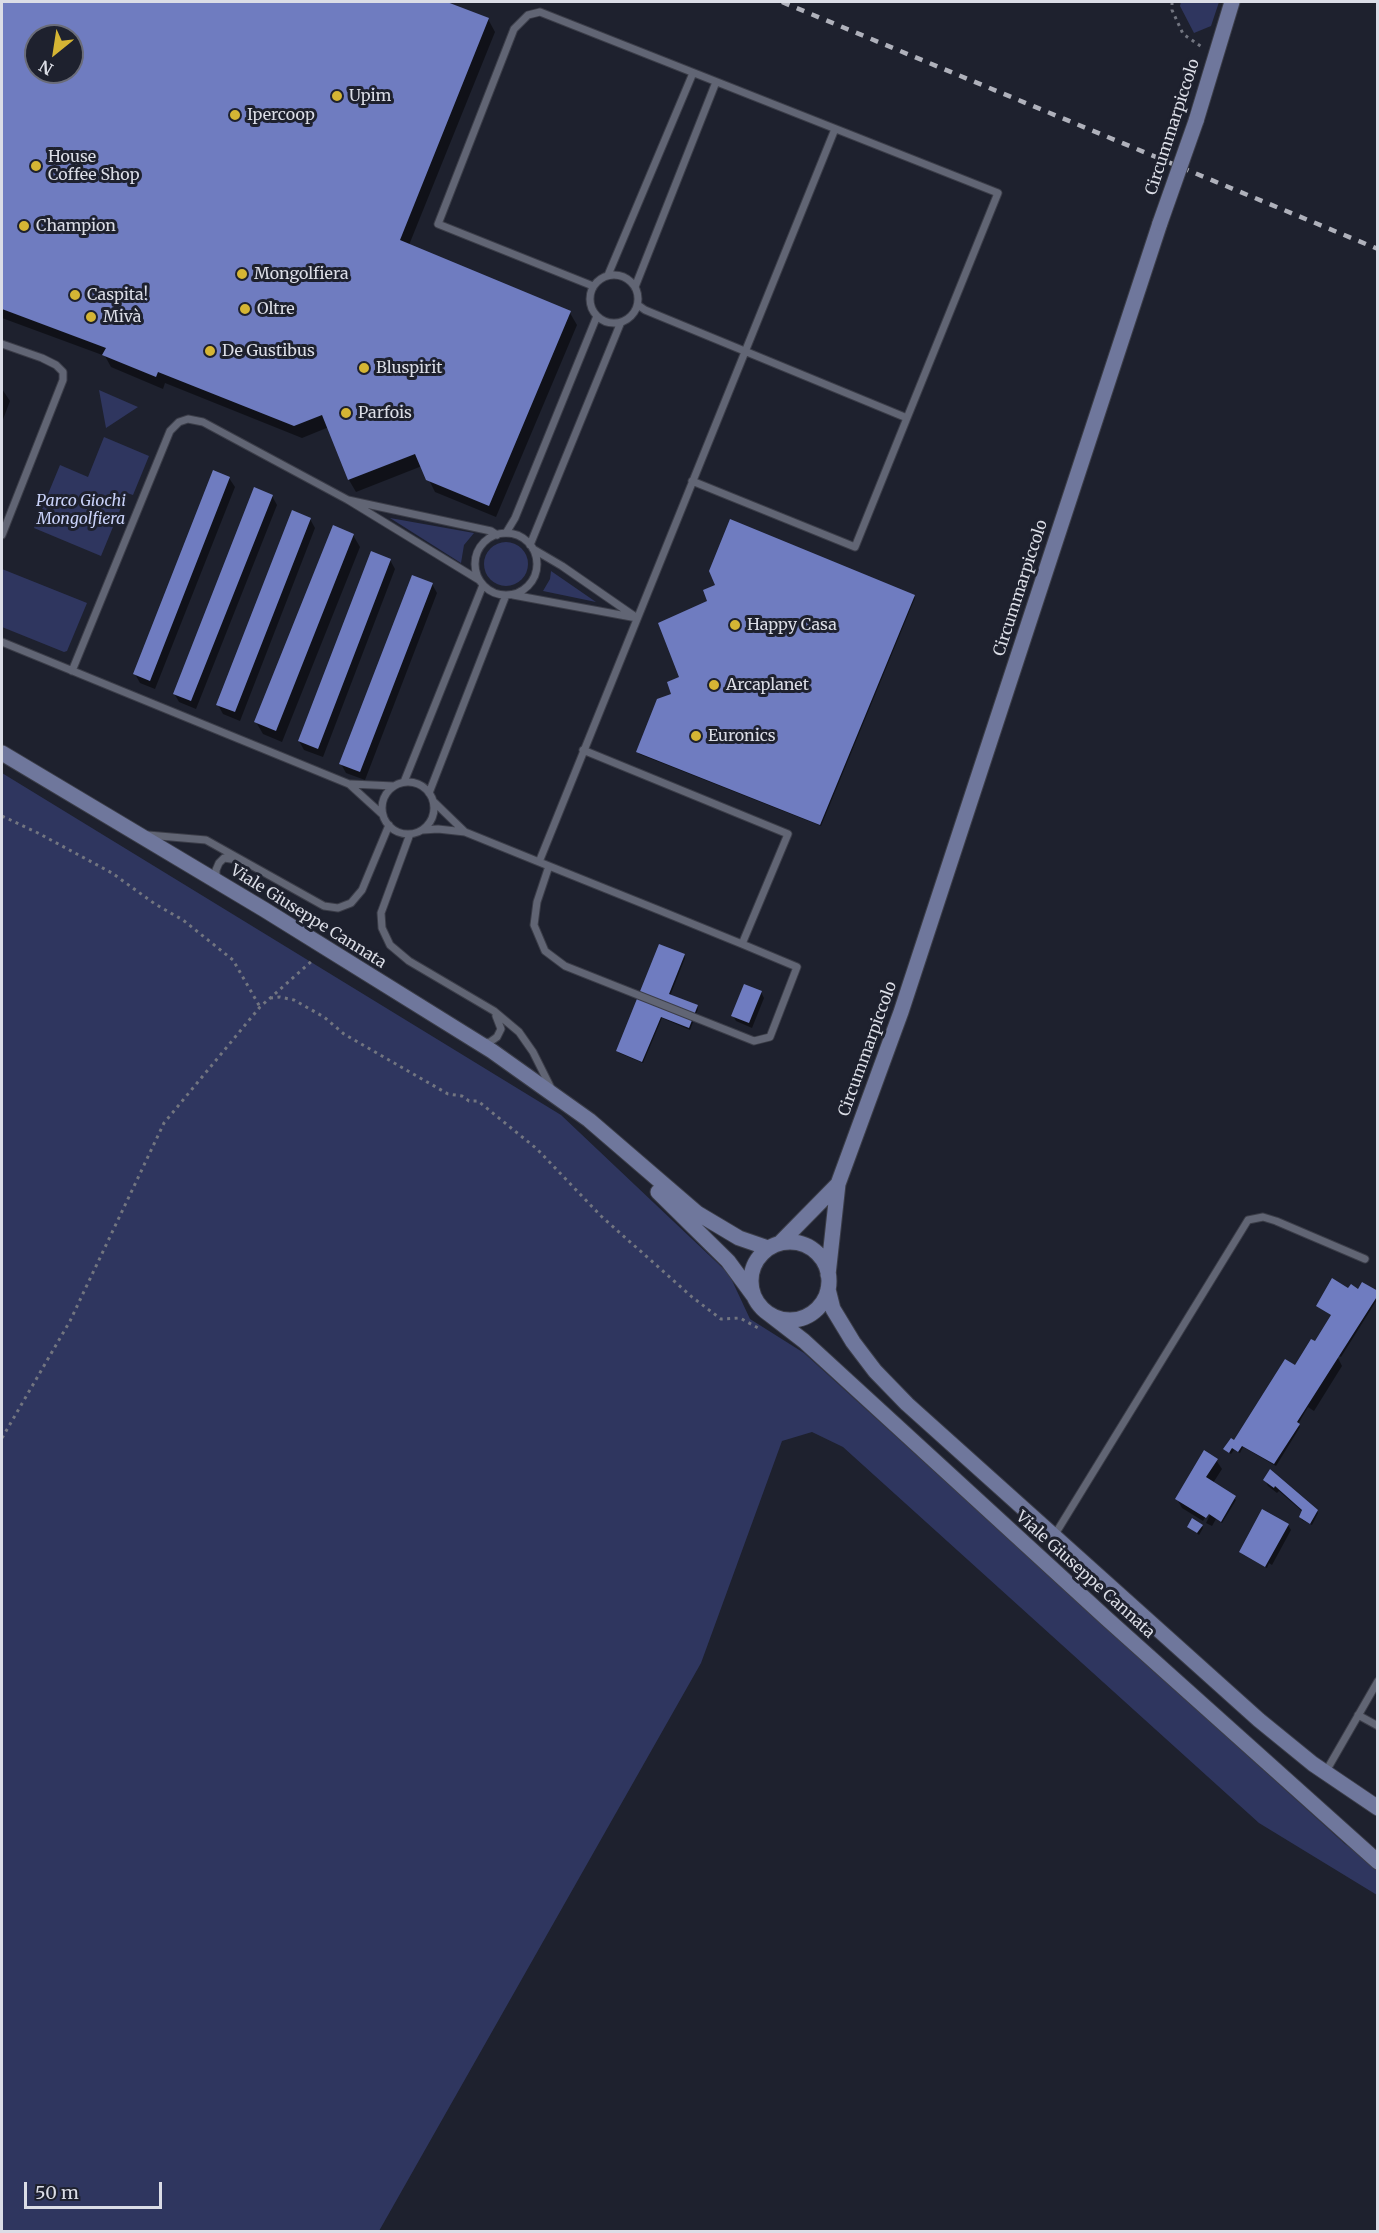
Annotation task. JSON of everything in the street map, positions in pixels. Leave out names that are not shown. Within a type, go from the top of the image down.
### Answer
[{"type":"street","name":"Circummarpiccolo","points":[[828,1282],[838,1184],[901,1012],[1160,223],[1196,121],[1232,2]]},
{"type":"street","name":"Viale Giuseppe Cannata","points":[[2,753],[326,948],[480,1044],[590,1120],[697,1213],[740,1238],[774,1246]]},
{"type":"street","name":"Viale Giuseppe Cannata","points":[[590,1120],[728,1261],[753,1295]]},
{"type":"street","name":"Circummarpiccolo","points":[[774,1246],[838,1184]]},
{"type":"street","points":[[793,1242],[806,1245],[816,1252],[824,1263],[828,1282],[823,1300],[815,1310],[805,1317],[793,1320],[780,1318],[769,1314],[759,1305],[753,1295],[752,1269],[758,1257],[774,1246],[793,1242]]},
{"type":"street","name":"Viale Giuseppe Cannata","points":[[828,1282],[833,1309],[853,1342],[874,1371],[907,1404],[1259,1720],[1325,1773],[1377,1808]]},
{"type":"street","name":"Viale Giuseppe Cannata","points":[[769,1314],[804,1341],[1097,1610],[1377,1862]]},
{"type":"lane","points":[[593,286],[438,224],[514,29],[528,15],[540,12],[998,193],[855,547],[692,481]]},
{"type":"lane","points":[[608,275],[693,73]]},
{"type":"lane","points":[[429,793],[509,595],[526,588],[535,575],[537,564],[531,547],[621,322],[634,312],[638,305],[635,286],[716,82]]},
{"type":"lane","points":[[539,862],[835,129]]},
{"type":"lane","points":[[621,322],[608,322],[597,316],[590,302],[593,286],[608,275],[624,276],[635,286]]},
{"type":"lane","points":[[638,305],[645,310],[907,418]]},
{"type":"lane","points":[[506,533],[515,518],[597,316]]},
{"type":"lane","points":[[2,344],[56,365],[63,372],[63,380],[2,535]]},
{"type":"lane","points":[[72,671],[170,431],[179,422],[188,419],[202,422],[348,500],[481,582],[490,591],[636,618]]},
{"type":"lane","points":[[348,500],[491,531],[497,535]]},
{"type":"lane","points":[[405,782],[481,582],[475,568],[477,552],[485,541],[506,533],[518,536],[636,618]]},
{"type":"lane","points":[[2,642],[349,784],[395,786],[405,782],[418,784],[465,832]]},
{"type":"lane","points":[[583,750],[788,834],[742,944]]},
{"type":"lane","points":[[349,784],[383,815],[395,830],[410,834],[438,829],[465,832],[742,944],[797,967],[770,1038],[754,1041],[565,966],[545,951],[534,926],[537,902],[549,866]]},
{"type":"lane","points":[[383,815],[384,798],[395,786]]},
{"type":"lane","points":[[421,831],[432,818],[433,801]]},
{"type":"lane","points":[[135,833],[206,840],[324,906],[338,908],[351,903],[362,890],[389,825]]},
{"type":"lane","points":[[410,834],[381,913],[382,928],[390,945],[409,961],[494,1011],[519,1032],[533,1052],[555,1095]]},
{"type":"lane","points":[[225,887],[216,877],[219,862],[224,858],[244,861]]},
{"type":"lane","points":[[480,1044],[490,1042],[501,1029],[494,1011]]},
{"type":"lane","points":[[1054,1536],[1248,1220],[1263,1217],[1276,1221],[1365,1259]]},
{"type":"lane","points":[[1325,1773],[1377,1681]]},
{"type":"lane","points":[[1358,1715],[1377,1726]]},
{"type":"path","points":[[1172,2],[1172,10],[1183,34],[1215,57]]},
{"type":"path","points":[[2,816],[112,873],[155,904],[183,920],[233,960],[260,1007]]},
{"type":"path","points":[[2,1438],[70,1321],[164,1123],[260,1007],[326,948]]},
{"type":"path","points":[[270,998],[280,997],[294,1000],[324,1017],[345,1034],[448,1094],[462,1096],[469,1101],[478,1101],[537,1149],[601,1216],[692,1297],[721,1318],[740,1318],[763,1330]]},
{"type":"green space","points":[[1181,2],[1219,2],[1211,26],[1194,33],[1180,6]]},
{"type":"green space","points":[[99,390],[138,407],[106,428]]},
{"type":"green space","name":"Parco Giochi Mongolfiera","points":[[104,437],[149,456],[133,495],[127,493],[101,556],[34,528],[60,465],[88,477]]},
{"type":"green space","points":[[390,518],[474,533],[464,545],[461,563]]},
{"type":"green space","points":[[506,542],[521,549],[528,564],[521,579],[506,586],[491,579],[484,564],[491,549]]},
{"type":"green space","points":[[2,569],[87,603],[67,651],[64,652],[2,627]]},
{"type":"green space","points":[[551,571],[596,602],[543,591],[550,579]]},
{"type":"green space","points":[[2,773],[561,1115],[729,1274],[750,1319],[804,1353],[1345,1844],[1377,1866],[1377,1895],[1259,1823],[843,1447],[812,1432],[782,1441],[701,1663],[379,2231],[2,2231]]},
{"type":"building","name":"Mongolfiera","points":[[2,2],[447,2],[489,18],[400,240],[571,311],[489,506],[426,480],[415,454],[348,480],[322,415],[294,426],[158,372],[156,377],[102,355],[106,348],[2,309]]},
{"type":"building","points":[[213,470],[230,477],[150,681],[133,674]]},
{"type":"building","points":[[254,487],[273,495],[191,701],[173,694]]},
{"type":"building","points":[[292,510],[311,518],[235,712],[216,705]]},
{"type":"building","points":[[730,519],[915,595],[820,825],[636,752],[657,699],[671,694],[667,682],[679,677],[658,623],[707,601],[703,590],[715,585],[709,571]]},
{"type":"building","points":[[333,525],[354,534],[276,731],[254,722]]},
{"type":"building","points":[[371,551],[391,559],[318,749],[298,741]]},
{"type":"building","points":[[412,575],[433,583],[360,772],[339,764]]},
{"type":"building","points":[[659,944],[685,954],[669,994],[698,1005],[689,1028],[661,1017],[642,1062],[616,1051]]},
{"type":"building","points":[[744,984],[762,991],[749,1023],[731,1016]]},
{"type":"building","points":[[1332,1278],[1348,1288],[1351,1284],[1358,1289],[1362,1282],[1378,1291],[1378,1295],[1297,1422],[1300,1424],[1274,1464],[1242,1446],[1238,1452],[1232,1448],[1229,1453],[1223,1449],[1231,1438],[1234,1440],[1285,1359],[1295,1365],[1311,1339],[1315,1341],[1331,1315],[1316,1306]]},
{"type":"building","points":[[1204,1450],[1218,1459],[1206,1477],[1236,1496],[1221,1522],[1209,1514],[1206,1518],[1175,1499]]},
{"type":"building","points":[[1270,1469],[1318,1510],[1310,1524],[1299,1517],[1302,1510],[1275,1486],[1274,1488],[1263,1480]]},
{"type":"building","points":[[1262,1509],[1289,1524],[1265,1567],[1239,1552]]},
{"type":"building","points":[[1192,1518],[1203,1525],[1197,1533],[1187,1527]]},
{"type":"railway","points":[[782,2],[1378,249]]},
{"type":"place","name":"Upim","points":[[337,96]]},
{"type":"place","name":"Ipercoop","points":[[235,115]]},
{"type":"place","name":"House Coffee Shop","points":[[36,166]]},
{"type":"place","name":"Champion","points":[[24,226]]},
{"type":"place","name":"Mongolfiera","points":[[242,274]]},
{"type":"place","name":"Caspita!","points":[[75,295]]},
{"type":"place","name":"Oltre","points":[[245,309]]},
{"type":"place","name":"Mivà","points":[[91,317]]},
{"type":"place","name":"De Gustibus","points":[[210,351]]},
{"type":"place","name":"Bluspirit","points":[[364,368]]},
{"type":"place","name":"Parfois","points":[[346,413]]},
{"type":"place","name":"Happy Casa","points":[[735,625]]},
{"type":"place","name":"Arcaplanet","points":[[714,685]]},
{"type":"place","name":"Euronics","points":[[696,736]]}]
